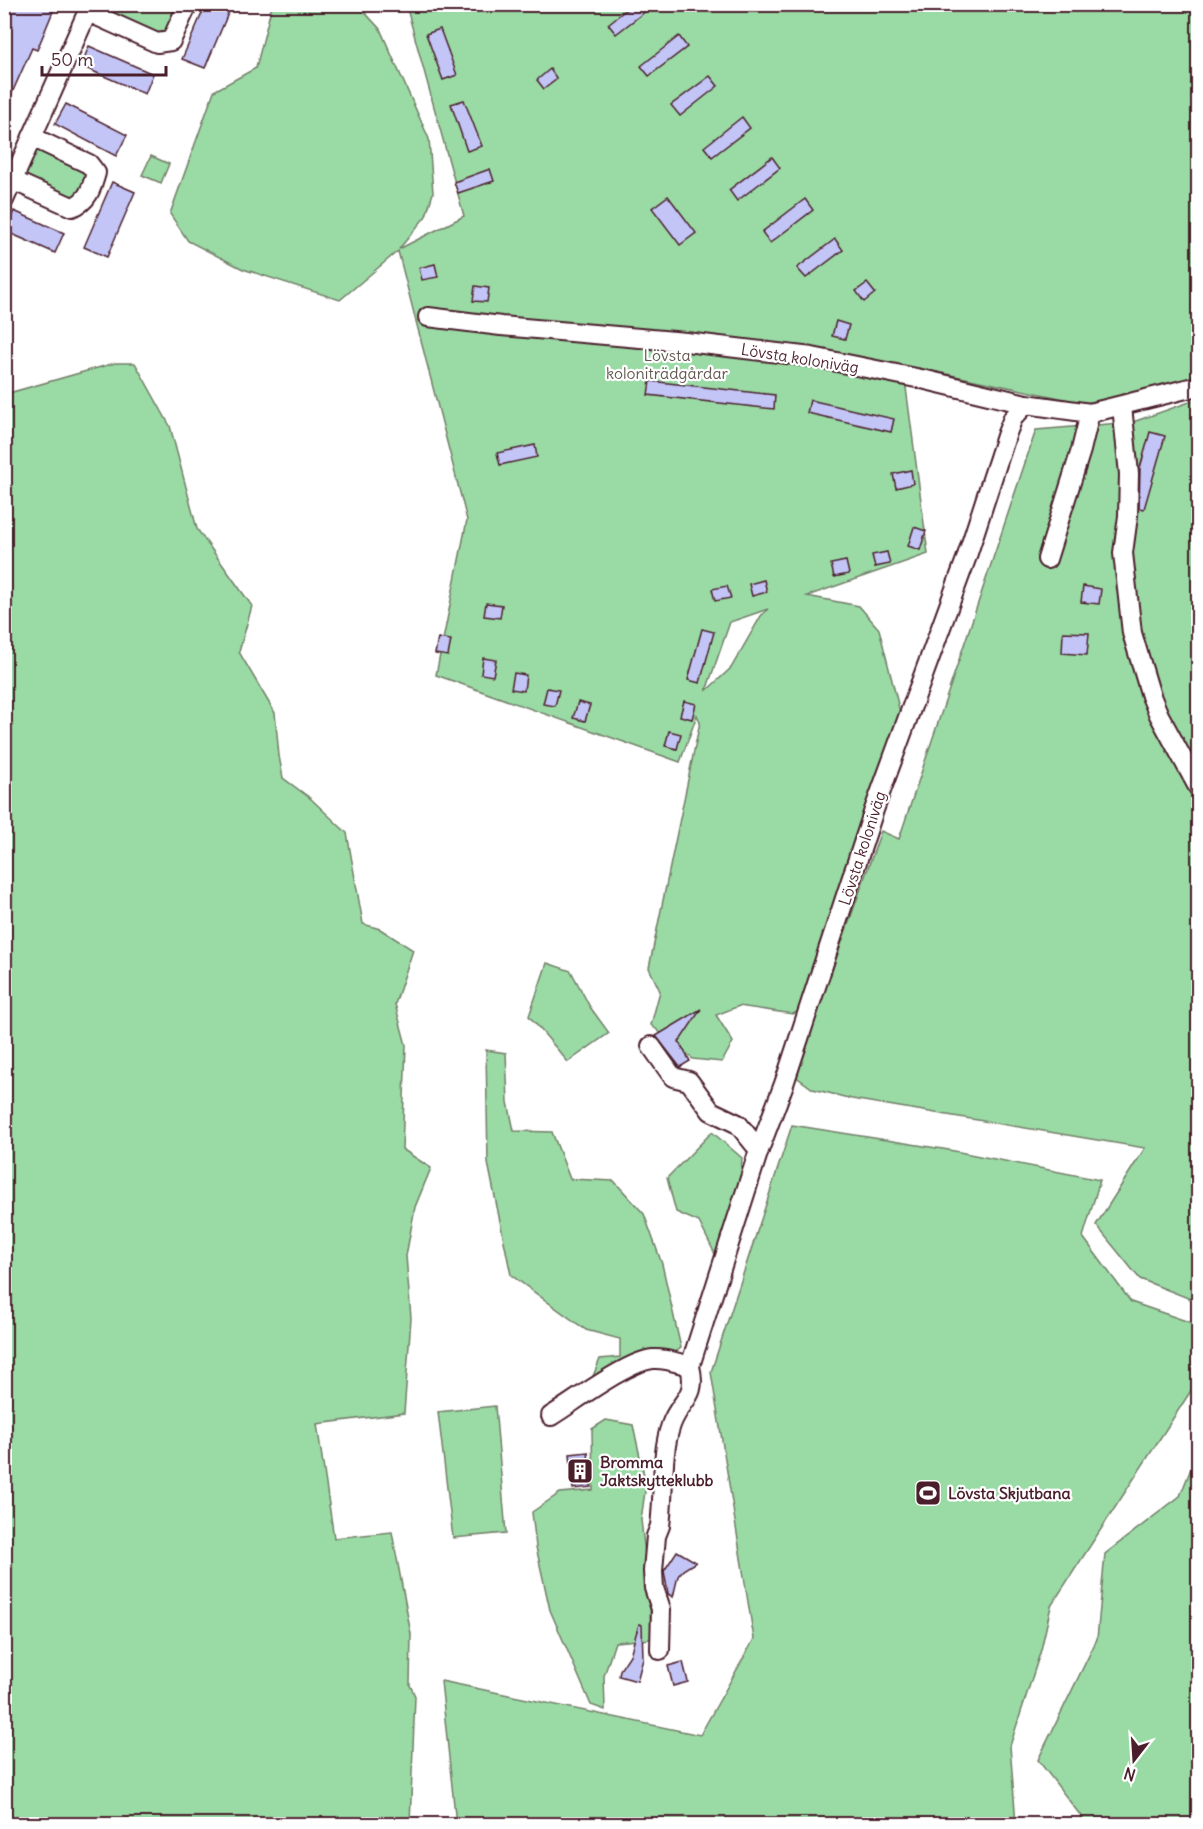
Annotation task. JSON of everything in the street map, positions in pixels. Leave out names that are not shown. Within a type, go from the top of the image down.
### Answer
[{"type":"street","points":[[4,200],[90,8],[157,43],[171,41],[188,4]]},
{"type":"street","points":[[12,180],[72,207],[81,204],[93,186],[96,173],[89,164],[33,137]]},
{"type":"street","name":"Lövsta koloniväg","points":[[428,317],[501,326],[686,342],[812,357],[926,380],[1026,404],[1090,413],[1198,386]]},
{"type":"street","name":"Lövsta koloniväg","points":[[660,1650],[661,1610],[654,1588],[653,1571],[671,1425],[692,1389],[694,1380],[690,1366],[759,1150],[784,1084],[874,810],[998,479],[1013,418],[1026,404]]},
{"type":"street","points":[[1122,406],[1129,474],[1128,516],[1123,553],[1132,633],[1159,715],[1198,787]]},
{"type":"street","points":[[1047,559],[1081,450],[1090,413]]},
{"type":"street","points":[[938,636],[943,654]]},
{"type":"street","points":[[651,1046],[673,1077],[689,1081],[711,1111],[738,1124],[759,1150]]},
{"type":"street","points":[[550,1416],[606,1380],[651,1359],[665,1359],[690,1366]]},
{"type":"green space","name":"Lövsta koloniträdgårdar","points":[[311,4],[358,5],[380,29],[429,139],[433,193],[426,216],[399,249],[464,216],[406,5],[1198,5],[1198,375],[1139,393],[1084,403],[903,365],[928,554],[807,596],[859,606],[879,629],[900,712],[821,959],[830,976],[881,831],[899,839],[1036,430],[1133,422],[1198,399],[1198,1302],[1140,1279],[1096,1225],[1145,1148],[852,1099],[813,1089],[795,1076],[821,1000],[793,1014],[739,1006],[716,1015],[733,1042],[722,1062],[693,1059],[651,1025],[660,991],[649,968],[700,722],[697,715],[680,762],[436,675],[467,520],[398,251],[340,300],[243,269],[188,241],[170,214],[214,91],[256,68],[272,5],[299,7]],"holes":[[[768,609],[761,616],[731,668],[706,691],[730,622]]]},
{"type":"green space","points":[[102,5],[181,5],[163,36],[107,15]]},
{"type":"green space","points":[[45,147],[90,170],[77,202],[24,182],[20,169],[34,149]]},
{"type":"green space","points":[[151,156],[169,164],[161,183],[142,175]]},
{"type":"green space","points":[[115,363],[135,363],[170,426],[197,529],[252,606],[239,652],[275,713],[283,778],[310,798],[347,833],[363,924],[380,929],[413,950],[395,1004],[406,1045],[402,1149],[431,1168],[415,1207],[406,1256],[411,1318],[404,1413],[317,1424],[334,1538],[392,1532],[411,1634],[410,1685],[415,1696],[410,1824],[5,1824],[5,400],[9,393]]},
{"type":"green space","points":[[547,963],[571,971],[590,1007],[609,1033],[568,1062],[529,1016]]},
{"type":"green space","points":[[486,1050],[506,1053],[508,1102],[514,1131],[552,1132],[570,1179],[614,1181],[644,1214],[662,1264],[681,1348],[658,1364],[589,1386],[600,1359],[620,1357],[620,1339],[586,1330],[511,1275],[488,1163]]},
{"type":"green space","name":"Lövsta Skjutbana","points":[[792,1125],[949,1150],[1100,1180],[1083,1237],[1131,1302],[1198,1325],[1198,1380],[1051,1606],[1041,1650],[1010,1746],[1016,1824],[456,1824],[441,1681],[700,1735],[754,1639],[711,1372]]},
{"type":"green space","points":[[712,1132],[742,1158],[739,1199],[716,1256],[699,1222],[676,1212],[667,1178]]},
{"type":"green space","points":[[495,1406],[506,1533],[453,1538],[438,1412]]},
{"type":"green space","points":[[606,1420],[633,1425],[646,1484],[641,1520],[650,1597],[651,1639],[615,1642],[604,1676],[605,1710],[591,1705],[550,1610],[536,1547],[532,1512],[560,1493],[593,1490],[592,1429]]},
{"type":"green space","points":[[1198,1451],[1198,1824],[1087,1824],[1038,1760],[1097,1639],[1105,1554],[1180,1496]]},
{"type":"building","points":[[4,4],[56,4],[37,50],[32,48],[4,111]]},
{"type":"building","points":[[206,4],[232,4],[205,68],[182,59]]},
{"type":"building","points":[[633,4],[655,4],[616,34],[608,24]]},
{"type":"building","points":[[440,29],[457,75],[443,80],[426,34]]},
{"type":"building","points":[[679,36],[687,47],[649,76],[641,66]]},
{"type":"building","points":[[89,46],[153,74],[145,94],[81,66]]},
{"type":"building","points":[[550,69],[557,79],[544,89],[537,80]]},
{"type":"building","points":[[710,76],[718,86],[680,116],[671,105]]},
{"type":"building","points":[[464,100],[482,146],[467,151],[451,104]]},
{"type":"building","points":[[66,104],[127,135],[116,156],[55,124]]},
{"type":"building","points":[[742,117],[750,128],[712,157],[704,147]]},
{"type":"building","points":[[772,157],[780,168],[737,201],[729,190]]},
{"type":"building","points":[[490,169],[494,181],[458,193],[454,182]]},
{"type":"building","points":[[112,182],[135,192],[107,257],[84,247]]},
{"type":"building","points":[[668,196],[696,233],[680,245],[652,208]]},
{"type":"building","points":[[805,199],[813,210],[770,243],[762,232]]},
{"type":"building","points":[[14,211],[64,233],[55,253],[5,231]]},
{"type":"building","points":[[835,239],[843,250],[806,278],[797,268]]},
{"type":"building","points":[[435,264],[438,277],[422,280],[419,268]]},
{"type":"building","points":[[867,283],[875,293],[864,302],[856,291]]},
{"type":"building","points":[[475,286],[489,288],[487,302],[473,301]]},
{"type":"building","points":[[836,321],[849,325],[845,339],[832,336]]},
{"type":"building","points":[[650,381],[775,395],[774,409],[648,395]]},
{"type":"building","points":[[810,400],[894,419],[891,432],[807,413]]},
{"type":"building","points":[[1150,432],[1165,436],[1144,509],[1139,508],[1140,468]]},
{"type":"building","points":[[535,445],[537,457],[500,465],[497,453]]},
{"type":"building","points":[[911,470],[913,484],[896,488],[893,474]]},
{"type":"building","points":[[914,527],[926,531],[920,550],[908,546]]},
{"type":"building","points":[[887,552],[890,564],[875,567],[872,555]]},
{"type":"building","points":[[846,561],[849,574],[834,577],[831,564]]},
{"type":"building","points":[[764,580],[767,592],[752,596],[749,584]]},
{"type":"building","points":[[727,586],[731,598],[715,601],[712,589]]},
{"type":"building","points":[[1083,586],[1101,589],[1099,604],[1081,602]]},
{"type":"building","points":[[486,603],[502,605],[500,618],[484,616]]},
{"type":"building","points":[[702,629],[714,632],[700,683],[688,680]]},
{"type":"building","points":[[1063,632],[1089,633],[1087,655],[1062,653]]},
{"type":"building","points":[[438,638],[451,640],[448,656],[435,654]]},
{"type":"building","points":[[483,658],[496,660],[493,676],[481,674]]},
{"type":"building","points":[[514,673],[526,675],[524,691],[511,689]]},
{"type":"building","points":[[547,688],[559,690],[555,706],[543,704]]},
{"type":"building","points":[[684,701],[696,704],[692,719],[680,716]]},
{"type":"building","points":[[578,702],[590,705],[585,721],[573,718]]},
{"type":"building","points":[[669,731],[681,734],[677,749],[665,746]]},
{"type":"building","points":[[701,1009],[679,1042],[690,1061],[680,1067],[656,1036]]},
{"type":"building","name":"Bromma Jaktskytteklubb","points":[[588,1452],[591,1487],[573,1489],[570,1454]]},
{"type":"building","points":[[677,1551],[696,1562],[678,1576],[673,1597],[668,1594],[664,1571]]},
{"type":"building","points":[[639,1624],[642,1625],[643,1659],[637,1681],[619,1676],[620,1670],[630,1655]]},
{"type":"building","points":[[683,1662],[688,1682],[673,1686],[668,1666]]},
{"type":"place","name":"Bromma Jaktskytteklubb","points":[[580,1471]]},
{"type":"place","name":"Lövsta Skjutbana","points":[[928,1493]]}]
